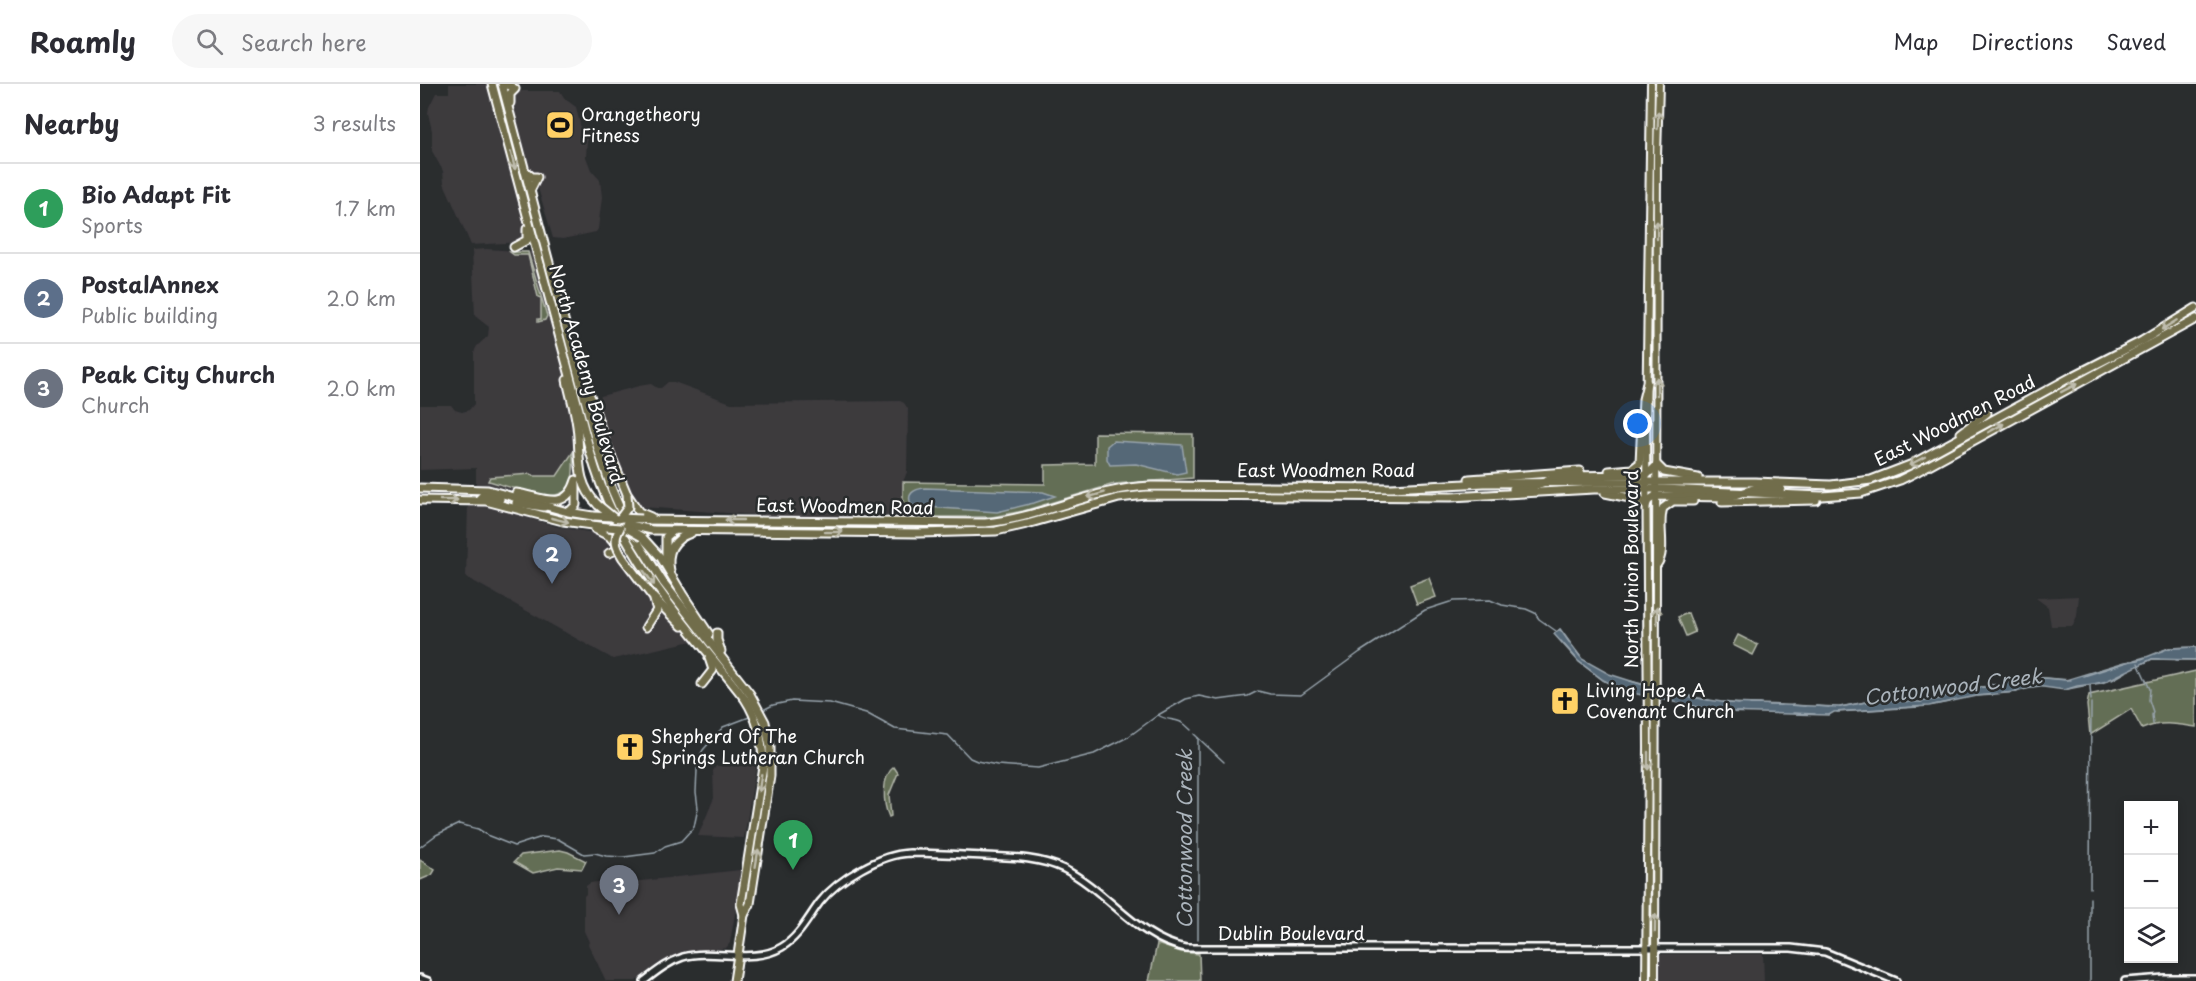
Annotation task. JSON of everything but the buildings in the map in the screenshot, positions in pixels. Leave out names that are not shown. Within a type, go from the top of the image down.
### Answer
[{"type":"highway","name":"North Academy Boulevard","points":[[492,84],[596,472],[612,514],[653,583],[699,641],[759,708],[771,755],[770,776],[750,904],[744,915],[734,981]]},
{"type":"highway","points":[[505,84],[508,107],[516,136]]},
{"type":"highway","points":[[505,84],[515,89],[510,94],[511,101],[508,107]]},
{"type":"highway","points":[[504,128],[516,136]]},
{"type":"highway","name":"North Academy Boulevard","points":[[516,136],[525,171],[532,177],[537,177],[531,190],[598,449],[622,514],[651,565],[723,656],[747,696]]},
{"type":"highway","points":[[514,247],[528,237],[521,209],[522,197]]},
{"type":"highway","name":"East Woodmen Road","points":[[420,500],[478,500],[499,503],[581,524],[617,524],[659,519],[979,524],[1012,519],[1118,489],[1196,485],[1399,488],[1474,483],[1646,482],[1657,489],[1741,482],[1823,486],[1859,483],[1904,468],[2142,341],[2196,308]]},
{"type":"highway","name":"East Woodmen Road","points":[[1744,492],[1842,495],[1861,493],[1900,480],[2196,319]]},
{"type":"highway","points":[[568,332],[605,441],[627,494],[639,512],[659,519]]},
{"type":"highway","points":[[563,348],[565,372],[577,426],[581,480],[586,491],[617,524],[643,533],[723,656]]},
{"type":"highway","points":[[1442,485],[1463,479],[1562,471],[1620,471],[1634,468],[1640,463],[1642,455],[1643,399],[1647,383]]},
{"type":"highway","points":[[2005,413],[2010,412],[2018,416],[2018,408],[2023,403]]},
{"type":"highway","points":[[1948,444],[1987,413]]},
{"type":"highway","points":[[568,512],[576,505],[578,445]]},
{"type":"highway","points":[[1646,482],[1657,465],[1663,471],[1688,477],[1726,478],[1741,482]]},
{"type":"highway","points":[[494,491],[519,493],[549,501],[559,500],[570,494],[576,480]]},
{"type":"highway","points":[[1436,497],[1460,492],[1527,488],[1542,482]]},
{"type":"highway","name":"East Woodmen Road","points":[[643,533],[652,530],[996,531],[1119,498],[1154,495],[1436,497],[1564,491],[1646,482]]},
{"type":"highway","points":[[1284,486],[1307,490],[1379,492],[1386,496],[1393,492],[1457,488],[1474,483]]},
{"type":"highway","points":[[1564,491],[1579,494],[1618,495],[1641,501],[1646,506],[1657,489],[1726,498],[1762,487],[1839,490],[1859,483]]},
{"type":"highway","points":[[1119,498],[1131,492],[1188,490],[1196,485],[1204,490],[1270,491],[1292,495]]},
{"type":"highway","name":"East Woodmen Road","points":[[420,488],[494,491],[617,524]]},
{"type":"highway","points":[[468,489],[477,494],[478,500]]},
{"type":"highway","points":[[613,548],[617,524],[626,510],[627,494]]},
{"type":"highway","points":[[478,500],[483,495],[523,505],[553,508]]},
{"type":"highway","points":[[1657,564],[1661,557],[1661,512],[1670,502],[1808,501],[1842,495]]},
{"type":"highway","points":[[581,524],[601,531],[613,548],[623,554],[651,595],[657,608],[646,627]]},
{"type":"highway","points":[[617,524],[652,530]]},
{"type":"highway","points":[[672,576],[666,555],[666,537],[673,531]]},
{"type":"highway","points":[[669,566],[669,555],[675,542],[681,537],[698,531]]},
{"type":"highway","points":[[623,554],[632,551]]},
{"type":"highway","points":[[651,595],[699,641],[713,669],[702,684]]},
{"type":"highway","points":[[717,633],[718,645],[723,656]]},
{"type":"main road","name":"North Union Boulevard","points":[[1646,981],[1646,482],[1651,84]]},
{"type":"main road","name":"North Union Boulevard","points":[[1655,981],[1659,84]]},
{"type":"main road","name":"Dublin Boulevard","points":[[644,981],[667,964],[684,957],[759,955],[781,948],[798,933],[822,900],[837,887],[877,861],[896,854],[910,853],[1023,858],[1050,863],[1080,879],[1152,935],[1186,948],[1811,949],[1832,954],[1896,981]]},
{"type":"main road","points":[[420,978],[428,981]]},
{"type":"main road","points":[[2125,981],[2196,978]]},
{"type":"shaded area","points":[[449,84],[487,84],[527,233],[521,242],[471,245],[444,183],[443,171],[432,151],[429,107],[436,93],[449,93]]},
{"type":"shaded area","points":[[516,91],[560,91],[565,99],[576,107],[582,133],[587,140],[586,157],[591,170],[600,180],[602,197],[596,232],[563,239],[553,238],[538,188],[528,169],[510,94]]},
{"type":"shaded area","points":[[472,250],[532,252],[555,333],[576,428],[572,488],[562,497],[549,499],[476,484],[476,468],[420,470],[420,405],[451,405],[455,410],[462,412],[469,410],[474,404],[474,352],[488,336],[489,327],[475,316]]},
{"type":"shaded area","points":[[668,382],[674,382],[731,403],[900,401],[904,403],[908,409],[907,472],[903,482],[903,513],[892,516],[771,516],[642,507],[615,460],[597,403],[601,396],[651,384],[661,388]]},
{"type":"shaded area","points":[[468,505],[488,505],[558,527],[602,534],[609,540],[622,561],[692,641],[613,659],[466,577]]},
{"type":"shaded area","points":[[2079,596],[2077,616],[2073,626],[2051,626],[2048,607],[2036,598]]},
{"type":"shaded area","points":[[716,766],[756,766],[744,838],[698,836],[714,798],[713,771]]},
{"type":"shaded area","points":[[740,870],[741,878],[730,943],[726,948],[683,953],[659,963],[636,981],[606,981],[584,931],[586,886],[590,883],[615,880],[641,881]]},
{"type":"shaded area","points":[[1660,954],[1763,954],[1764,981],[1660,981]]},
{"type":"green space","points":[[510,252],[528,252],[547,316],[545,320],[538,322],[538,319],[541,319],[541,298],[538,297],[528,255],[514,255]]},
{"type":"green space","points":[[1095,433],[1193,434],[1193,478],[1114,484],[1023,511],[992,517],[937,517],[903,513],[903,482],[1045,484],[1045,465],[1095,464]]},
{"type":"green space","points":[[573,452],[572,480],[568,488],[561,493],[541,495],[488,481],[490,477],[531,474],[533,476],[557,476]]},
{"type":"green space","points":[[1429,578],[1436,597],[1417,604],[1410,585]]},
{"type":"green space","points":[[1688,613],[1695,632],[1686,636],[1678,617]]},
{"type":"green space","points":[[1738,635],[1758,645],[1753,655],[1733,645]]},
{"type":"green space","points":[[2196,671],[2196,727],[2162,724],[2142,729],[2131,709],[2090,735],[2087,705],[2089,695]]},
{"type":"green space","points":[[894,767],[898,773],[889,795],[891,816],[889,817],[884,791],[887,777]]},
{"type":"green space","points":[[560,850],[586,861],[582,869],[558,867],[533,873],[514,862],[521,855]]},
{"type":"green space","points":[[420,860],[435,870],[432,875],[420,880]]},
{"type":"green space","points":[[1157,944],[1181,952],[1199,954],[1200,981],[1149,981]]},
{"type":"water","points":[[1113,441],[1182,445],[1186,472],[1177,474],[1136,464],[1110,465],[1107,459],[1107,446]]},
{"type":"water","points":[[925,488],[1043,492],[1055,496],[997,512],[912,506],[910,495]]},
{"type":"water","points":[[1560,629],[1582,659],[1609,674],[1672,694],[1728,703],[1840,707],[1881,699],[1918,702],[1940,699],[1967,686],[1984,687],[1988,684],[2000,686],[2023,676],[2066,680],[2139,660],[2169,648],[2196,647],[2196,660],[2152,659],[2102,683],[2065,690],[2036,686],[2016,692],[1976,696],[1929,706],[1834,712],[1829,715],[1721,712],[1628,692],[1603,680],[1578,661],[1554,634]]},
{"type":"waterway","name":"Cottonwood Creek","points":[[761,711],[773,705],[792,701],[830,703],[866,713],[895,729],[948,735],[970,758],[977,761],[1038,768],[1094,754],[1128,737],[1158,715],[1186,699],[1199,696],[1218,700],[1248,696],[1258,691],[1270,694],[1301,695],[1360,652],[1425,610],[1453,601],[1490,600],[1502,605],[1526,609],[1535,613],[1539,619],[1556,631]]},
{"type":"waterway","name":"Cottonwood Creek","points":[[1557,632],[1560,629],[1569,642]]},
{"type":"waterway","name":"Cottonwood Creek","points":[[1561,641],[1576,658]]},
{"type":"waterway","name":"Cottonwood Creek","points":[[1572,646],[1580,656]]},
{"type":"waterway","name":"Cottonwood Creek","points":[[2161,651],[2169,648],[2196,647]]},
{"type":"waterway","name":"Cottonwood Creek","points":[[2135,660],[2145,657]]},
{"type":"waterway","name":"Cottonwood Creek","points":[[2144,663],[2152,659],[2159,659]]},
{"type":"waterway","name":"Cottonwood Creek","points":[[2176,660],[2196,660]]},
{"type":"waterway","name":"Cottonwood Creek","points":[[2084,676],[2131,661]]},
{"type":"waterway","name":"Cottonwood Creek","points":[[1579,662],[1614,686]]},
{"type":"waterway","points":[[2138,663],[2150,689],[2149,700],[2153,712],[2153,724]]},
{"type":"waterway","name":"Cottonwood Creek","points":[[2112,680],[2126,672]]},
{"type":"waterway","name":"Cottonwood Creek","points":[[2011,681],[2026,676]]},
{"type":"waterway","name":"Cottonwood Creek","points":[[2031,677],[2071,680]]},
{"type":"waterway","name":"Cottonwood Creek","points":[[1630,681],[1642,684]]},
{"type":"waterway","name":"Cottonwood Creek","points":[[2068,689],[2108,681]]},
{"type":"waterway","name":"Cottonwood Creek","points":[[1991,685],[2004,684]]},
{"type":"waterway","name":"Cottonwood Creek","points":[[1946,696],[1967,686],[1984,687]]},
{"type":"waterway","points":[[2090,686],[2091,700]]},
{"type":"waterway","name":"Cottonwood Creek","points":[[2024,689],[2040,687]]},
{"type":"waterway","name":"Cottonwood Creek","points":[[1664,691],[1709,700]]},
{"type":"waterway","name":"Cottonwood Creek","points":[[2004,693],[2017,692]]},
{"type":"waterway","name":"Cottonwood Creek","points":[[1977,696],[1993,695]]},
{"type":"waterway","name":"Cottonwood Creek","points":[[1840,707],[1881,699],[1912,702]]},
{"type":"waterway","name":"Cottonwood Creek","points":[[1920,702],[1930,700]]},
{"type":"waterway","name":"Cottonwood Creek","points":[[1723,702],[1739,704]]},
{"type":"waterway","name":"Cottonwood Creek","points":[[1933,705],[1949,702]]},
{"type":"waterway","points":[[2090,888],[2091,703]]},
{"type":"waterway","name":"Cottonwood Creek","points":[[1750,704],[1760,704]]},
{"type":"waterway","name":"Cottonwood Creek","points":[[1688,705],[1721,712],[1743,712]]},
{"type":"waterway","name":"Cottonwood Creek","points":[[1768,705],[1781,705]]},
{"type":"waterway","name":"Cottonwood Creek","points":[[1792,705],[1805,706]]},
{"type":"waterway","name":"Cottonwood Creek","points":[[1816,706],[1829,707]]},
{"type":"waterway","name":"Cottonwood Creek","points":[[1837,712],[1919,707]]},
{"type":"waterway","name":"Cottonwood Creek","points":[[1793,713],[1815,714]]},
{"type":"waterway","name":"Cottonwood Creek","points":[[1158,715],[1182,722],[1191,730]]},
{"type":"waterway","name":"Cottonwood Creek","points":[[420,847],[436,835],[459,824],[478,829],[514,846],[542,837],[558,839],[584,854],[595,853],[624,857],[655,853],[665,846],[681,841],[694,827],[698,808],[697,770],[699,757],[703,750],[723,727],[752,716]]},
{"type":"waterway","name":"Cottonwood Creek","points":[[1194,734],[1224,762]]},
{"type":"waterway","name":"Cottonwood Creek","points":[[1198,738],[1198,939]]},
{"type":"waterway","points":[[2090,898],[2090,981]]},
{"type":"place","name":"Orangetheory Fitness","points":[[560,125]]},
{"type":"place","name":"PostalAnnex","points":[[552,584]]},
{"type":"place","name":"Living Hope A Covenant Church","points":[[1565,701]]},
{"type":"place","name":"Shepherd Of The Springs Lutheran Church","points":[[630,747]]},
{"type":"place","name":"Bio Adapt Fit","points":[[793,870]]},
{"type":"place","name":"Peak City Church","points":[[619,915]]}]
